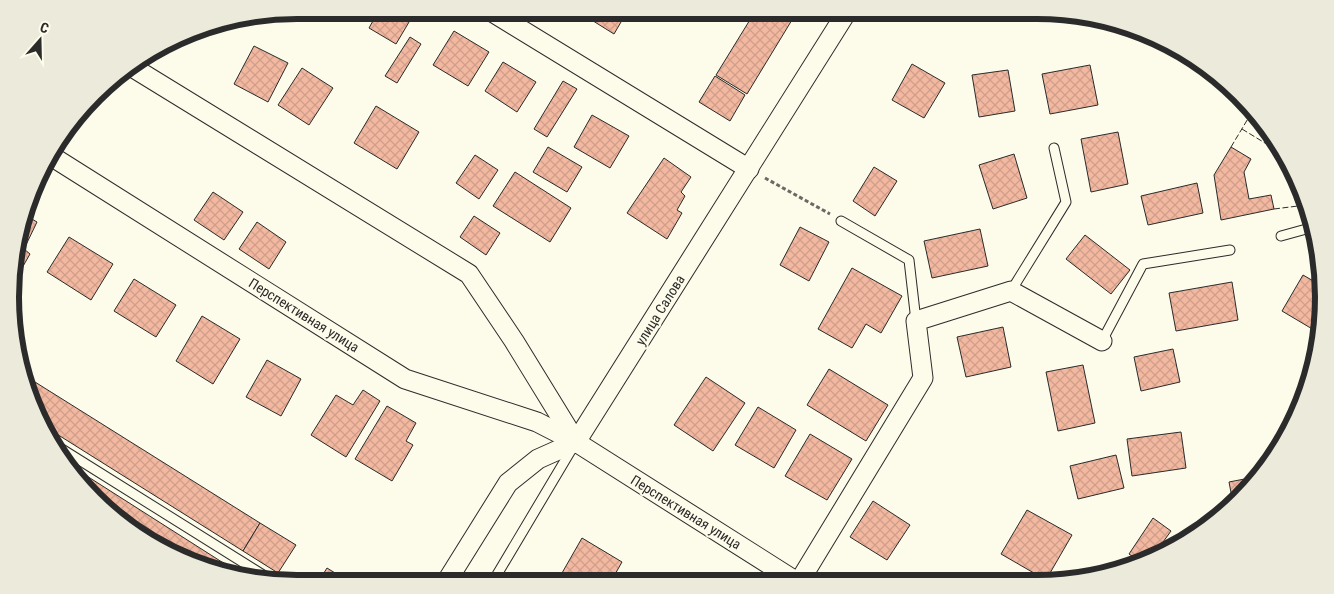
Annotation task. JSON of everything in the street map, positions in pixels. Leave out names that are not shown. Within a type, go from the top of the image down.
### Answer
[{"type":"street","points":[[504,19],[749,169]]},
{"type":"street","name":"улица Салова","points":[[576,442],[842,19]]},
{"type":"street","name":"Перспективная улица","points":[[137,70],[469,274],[514,341],[576,442]]},
{"type":"street","name":"Перспективная улица","points":[[56,159],[405,379],[537,422],[576,442],[787,575]]},
{"type":"street","points":[[802,575],[923,378],[916,321],[1011,291],[1102,341]]},
{"type":"street","points":[[451,575],[508,483],[538,458],[576,442]]},
{"type":"lane","points":[[1011,291],[1066,202],[1054,148]]},
{"type":"lane","points":[[841,220],[909,260],[916,321]]},
{"type":"lane","points":[[1281,236],[1307,229]]},
{"type":"lane","points":[[1102,341],[1143,264],[1230,250]]},
{"type":"lane","points":[[497,575],[576,442]]},
{"type":"lane","points":[[66,451],[260,573]]},
{"type":"path","points":[[749,169],[841,220]]},
{"type":"building","points":[[374,19],[411,19],[396,44],[369,28]]},
{"type":"building","points":[[590,19],[623,19],[614,34]]},
{"type":"building","points":[[750,19],[793,19],[747,94],[716,75]]},
{"type":"building","points":[[454,31],[489,52],[468,86],[433,65]]},
{"type":"building","points":[[410,37],[421,44],[397,83],[385,76]]},
{"type":"building","points":[[254,46],[288,63],[268,102],[234,84]]},
{"type":"building","points":[[503,62],[536,82],[517,112],[485,91]]},
{"type":"building","points":[[912,64],[945,83],[924,118],[892,100]]},
{"type":"building","points":[[1090,65],[1098,105],[1050,114],[1042,74]]},
{"type":"building","points":[[302,68],[333,88],[309,125],[278,105]]},
{"type":"building","points":[[1008,70],[1015,111],[979,117],[972,75]]},
{"type":"building","points":[[715,76],[745,95],[730,121],[699,102]]},
{"type":"building","points":[[563,81],[577,89],[547,137],[534,129]]},
{"type":"building","points":[[376,106],[419,132],[397,169],[354,143]]},
{"type":"building","points":[[592,115],[629,136],[610,168],[574,147]]},
{"type":"building","points":[[1118,132],[1128,184],[1091,192],[1081,139]]},
{"type":"building","points":[[548,147],[582,167],[567,192],[533,172]]},
{"type":"building","points":[[1231,147],[1251,159],[1244,172],[1249,199],[1271,195],[1274,209],[1221,220],[1214,175]]},
{"type":"building","points":[[1014,154],[1027,198],[993,209],[979,165]]},
{"type":"building","points":[[475,155],[498,170],[479,199],[456,183]]},
{"type":"building","points":[[664,158],[691,177],[681,192],[685,196],[677,210],[682,213],[667,239],[627,213]]},
{"type":"building","points":[[874,167],[897,181],[875,216],[853,201]]},
{"type":"building","points":[[515,172],[571,208],[550,242],[493,206]]},
{"type":"building","points":[[1197,183],[1203,213],[1148,225],[1141,196]]},
{"type":"building","points":[[213,192],[243,212],[224,240],[194,220]]},
{"type":"building","points":[[474,216],[500,233],[486,255],[460,237]]},
{"type":"building","points":[[30,218],[37,222],[24,249],[30,254],[22,268],[20,267],[24,243]]},
{"type":"building","points":[[257,222],[286,242],[269,269],[239,249]]},
{"type":"building","points":[[800,227],[829,242],[809,281],[780,265]]},
{"type":"building","points":[[980,229],[988,266],[932,278],[924,241]]},
{"type":"building","points":[[1085,235],[1130,270],[1111,294],[1066,259]]},
{"type":"building","points":[[69,237],[113,264],[91,300],[47,272]]},
{"type":"building","points":[[852,268],[902,296],[881,333],[866,324],[852,348],[818,329]]},
{"type":"building","points":[[1303,275],[1315,282],[1313,330],[1282,311]]},
{"type":"building","points":[[134,279],[176,305],[156,337],[114,311]]},
{"type":"building","points":[[1232,282],[1238,320],[1176,331],[1169,293]]},
{"type":"building","points":[[202,316],[240,339],[213,384],[176,361]]},
{"type":"building","points":[[1003,327],[1011,367],[966,377],[957,337]]},
{"type":"building","points":[[1173,349],[1180,382],[1141,391],[1134,357]]},
{"type":"building","points":[[267,360],[301,379],[281,416],[246,397]]},
{"type":"building","points":[[1083,365],[1095,423],[1058,431],[1046,372]]},
{"type":"building","points":[[829,369],[888,405],[866,441],[807,405]]},
{"type":"building","points":[[706,377],[745,403],[713,451],[674,425]]},
{"type":"building","points":[[32,380],[260,523],[243,551],[54,432],[47,420]]},
{"type":"building","points":[[363,390],[380,401],[346,457],[311,435],[336,395],[353,405]]},
{"type":"building","points":[[387,406],[416,423],[406,441],[413,445],[392,481],[355,459]]},
{"type":"building","points":[[758,407],[796,430],[774,468],[735,445]]},
{"type":"building","points":[[1181,432],[1186,468],[1132,476],[1127,439]]},
{"type":"building","points":[[810,434],[852,459],[827,500],[785,476]]},
{"type":"building","points":[[1116,455],[1124,488],[1078,499],[1070,466]]},
{"type":"building","points":[[82,473],[225,564],[224,566],[174,547],[142,528],[100,494]]},
{"type":"building","points":[[1247,478],[1232,496],[1229,482]]},
{"type":"building","points":[[873,501],[910,525],[887,560],[850,537]]},
{"type":"building","points":[[1027,510],[1072,535],[1049,575],[1037,575],[1001,554]]},
{"type":"building","points":[[1153,518],[1171,531],[1159,547],[1134,557],[1129,554]]},
{"type":"building","points":[[260,523],[296,545],[278,573],[243,551]]},
{"type":"building","points":[[582,538],[622,562],[615,575],[565,575],[562,573]]},
{"type":"building","points":[[327,568],[338,575],[323,575]]},
{"type":"fence","points":[[1231,147],[1249,117]]},
{"type":"fence","points":[[1242,129],[1271,147]]},
{"type":"fence","points":[[1274,209],[1299,206]]}]
